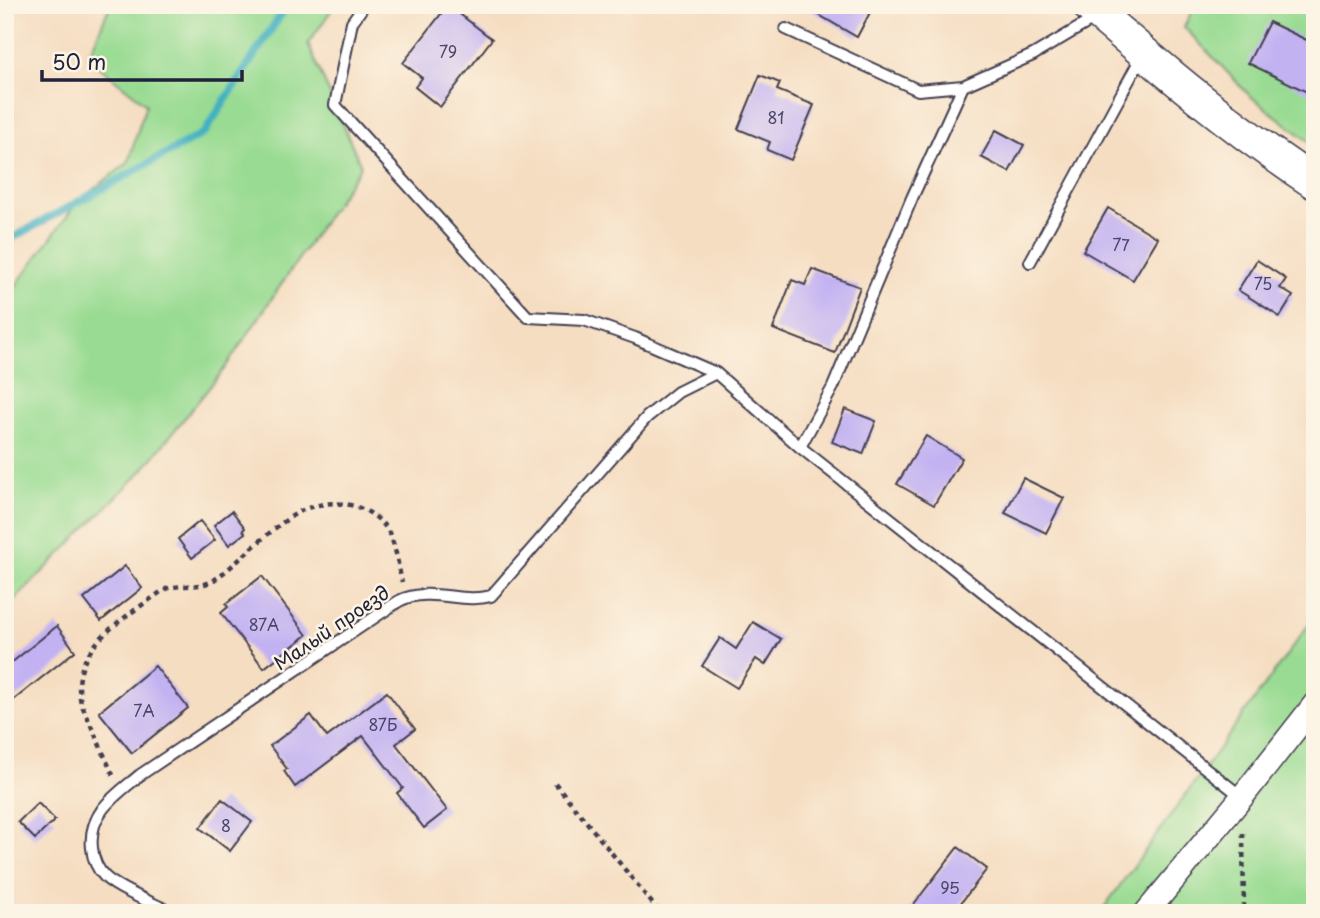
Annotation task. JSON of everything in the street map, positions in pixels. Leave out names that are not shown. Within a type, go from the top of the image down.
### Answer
[{"type":"main road","points":[[1094,10],[1261,148],[1315,183]]},
{"type":"street","points":[[1146,913],[1315,704]]},
{"type":"lane","points":[[363,5],[352,22],[335,106],[528,317],[584,320],[635,338],[716,373],[800,447],[1242,797]]},
{"type":"lane","points":[[786,29],[913,89],[924,91],[963,86],[1033,55],[1094,10]]},
{"type":"lane","points":[[1030,262],[1144,53]]},
{"type":"lane","points":[[800,447],[833,387],[912,198],[963,86]]},
{"type":"lane","name":"Малый проезд","points":[[173,913],[112,882],[99,870],[94,859],[91,838],[98,813],[140,775],[405,598],[428,593],[478,598],[491,596],[646,417],[678,392],[716,373]]},
{"type":"path","points":[[120,792],[81,703],[79,692],[82,667],[89,650],[102,636],[162,591],[172,587],[208,583],[297,513],[336,503],[354,505],[374,514],[386,528],[394,549],[405,598]]},
{"type":"path","points":[[555,783],[660,913]]},
{"type":"path","points":[[1242,797],[1244,913]]},
{"type":"green space","points":[[110,5],[335,5],[308,44],[361,166],[225,368],[142,471],[5,610],[5,300],[79,200],[128,163],[146,104],[88,58]]},
{"type":"green space","points":[[1195,5],[1315,5],[1315,146],[1250,96],[1184,27]]},
{"type":"green space","points":[[1315,616],[1315,913],[1100,913]]},
{"type":"building","points":[[448,5],[492,39],[440,107],[415,87],[422,78],[403,63]]},
{"type":"building","points":[[802,5],[874,5],[857,37]]},
{"type":"building","points":[[1269,22],[1315,44],[1315,82],[1309,93],[1248,63]]},
{"type":"building","points":[[760,75],[780,83],[777,90],[814,105],[791,160],[767,150],[770,142],[738,129]]},
{"type":"building","points":[[996,130],[1024,145],[1009,172],[981,157]]},
{"type":"building","points":[[1108,208],[1158,238],[1133,280],[1083,251]]},
{"type":"building","points":[[1257,260],[1286,279],[1280,288],[1293,296],[1280,317],[1238,290]]},
{"type":"building","points":[[812,269],[860,287],[835,353],[773,329],[792,280],[805,285]]},
{"type":"building","points":[[845,409],[876,421],[863,454],[832,442]]},
{"type":"building","points":[[926,436],[962,458],[934,505],[897,484]]},
{"type":"building","points":[[1023,478],[1064,498],[1046,533],[1005,513]]},
{"type":"building","points":[[232,511],[245,528],[245,533],[229,545],[214,525]]},
{"type":"building","points":[[200,521],[215,540],[192,558],[178,539]]},
{"type":"building","points":[[125,566],[142,588],[101,621],[84,599]]},
{"type":"building","points":[[262,576],[307,635],[264,668],[221,613],[228,607],[226,604]]},
{"type":"building","points":[[753,622],[781,639],[765,665],[756,659],[737,688],[702,666],[720,638],[736,649]]},
{"type":"building","points":[[57,626],[75,651],[5,707],[5,668]]},
{"type":"building","points":[[155,666],[188,708],[132,753],[99,712]]},
{"type":"building","points":[[387,692],[415,729],[396,744],[447,810],[424,828],[397,793],[403,788],[363,736],[295,787],[284,771],[287,769],[270,746],[311,715],[327,737]]},
{"type":"building","points":[[222,799],[252,822],[230,851],[200,828]]},
{"type":"building","points":[[38,803],[55,820],[35,839],[18,822]]},
{"type":"building","points":[[958,847],[987,869],[953,913],[907,913]]},
{"type":"waterway","points":[[5,242],[204,133],[287,5]]}]
